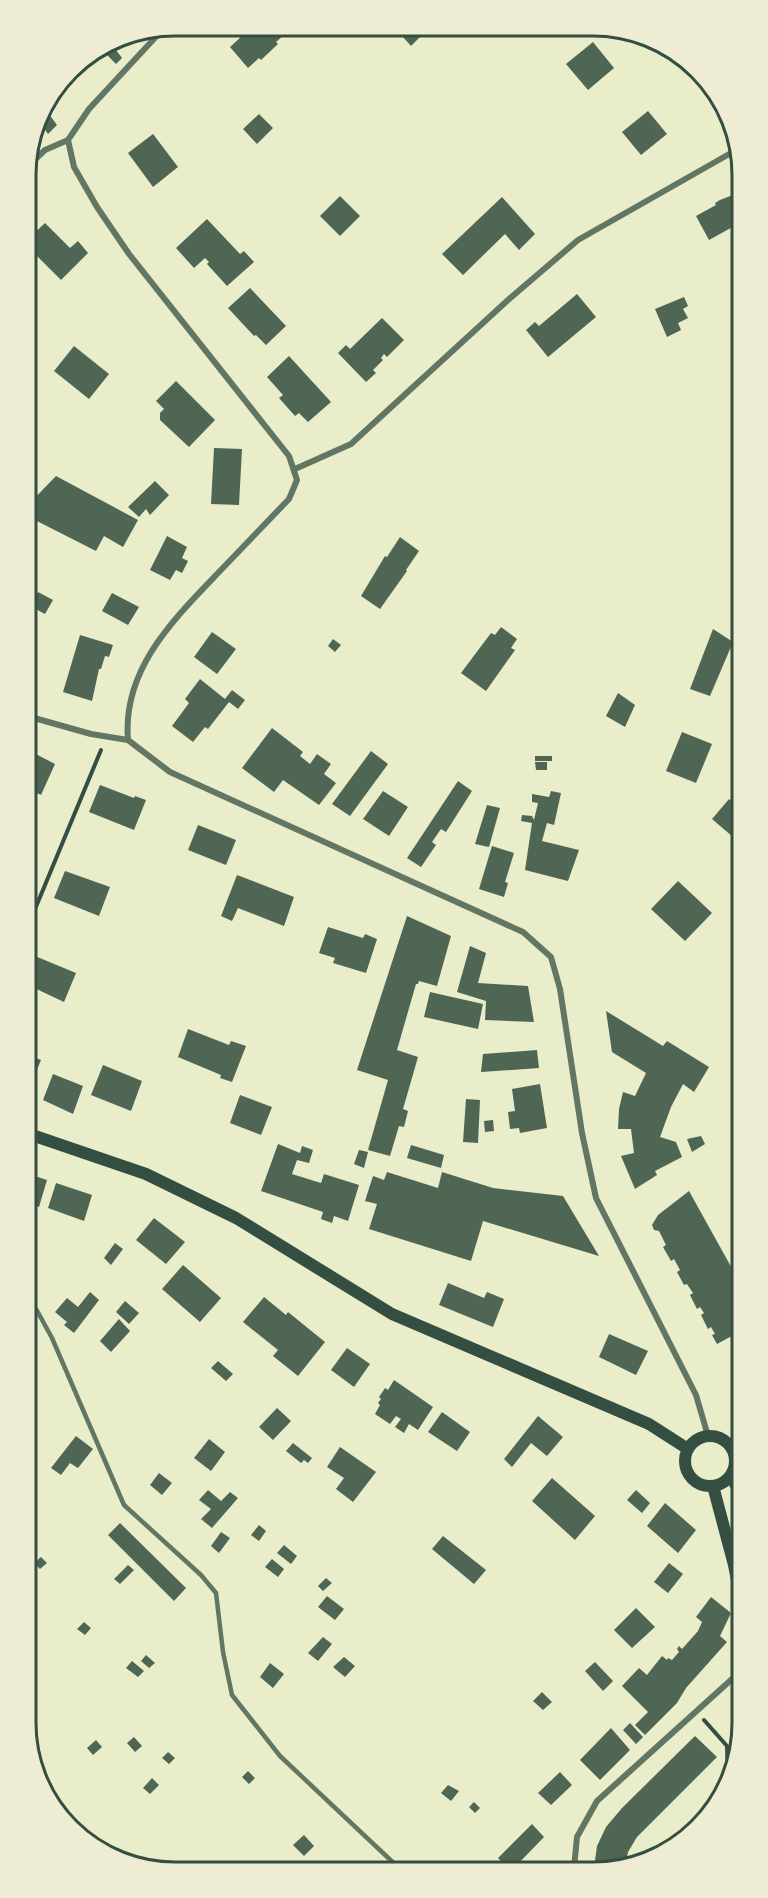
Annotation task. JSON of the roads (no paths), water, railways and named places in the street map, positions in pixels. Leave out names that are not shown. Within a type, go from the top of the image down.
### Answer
[{"type":"main road","points":[[36,1136],[146,1174],[236,1218],[392,1314],[649,1424],[688,1449]]},
{"type":"main road","points":[[732,1445],[722,1439],[708,1436],[700,1438],[688,1449],[685,1464],[687,1472],[698,1482],[713,1486],[726,1480],[732,1471]]},
{"type":"main road","points":[[713,1486],[732,1557]]},
{"type":"street","points":[[37,157],[45,150],[68,140],[89,109],[155,37]]},
{"type":"street","points":[[68,140],[74,167],[97,207],[129,254],[289,456],[297,480],[289,499],[171,621],[141,669],[131,699],[127,728],[128,740]]},
{"type":"street","points":[[295,469],[351,444],[508,300],[578,240],[730,153]]},
{"type":"street","points":[[36,718],[128,740],[170,772],[523,932],[551,957],[562,999],[582,1132],[596,1198],[696,1395],[708,1436]]},
{"type":"street","points":[[575,1862],[578,1837],[597,1800],[732,1679]]},
{"type":"lane","points":[[36,1309],[52,1338],[124,1504],[201,1575],[216,1593],[223,1652],[232,1695],[280,1756],[393,1862]]}]
